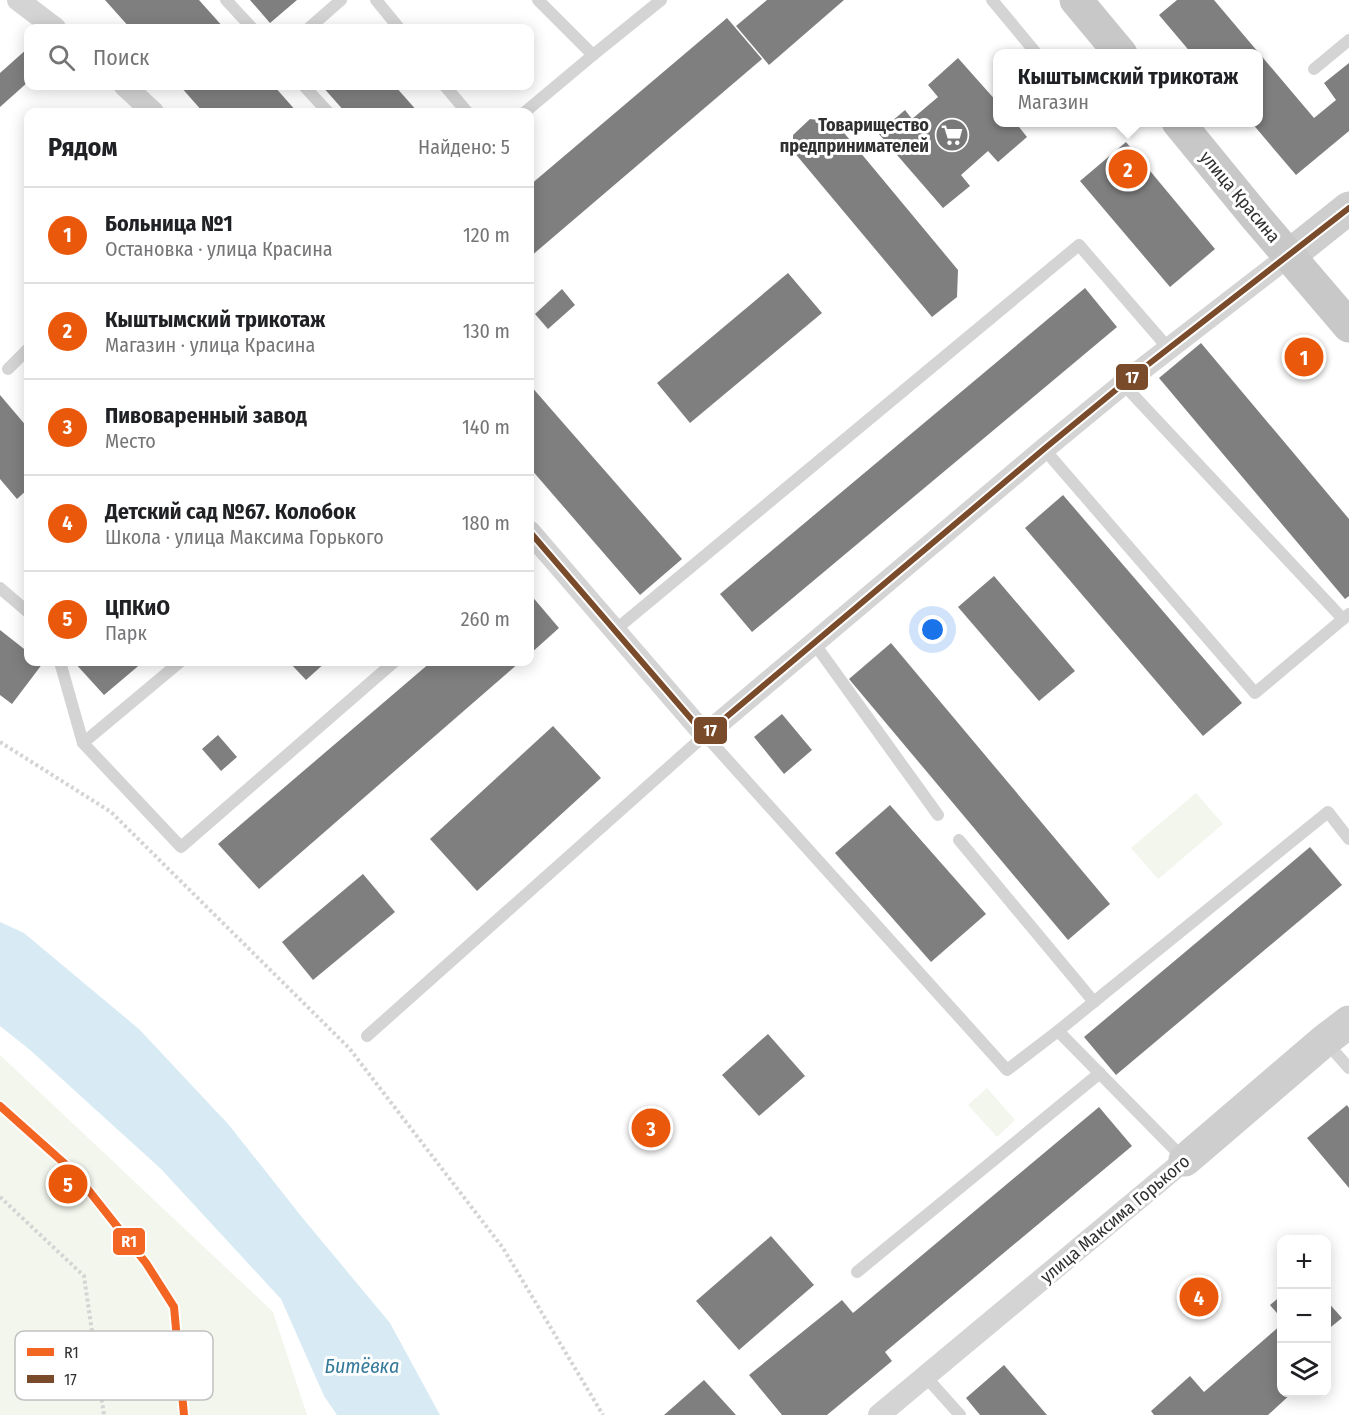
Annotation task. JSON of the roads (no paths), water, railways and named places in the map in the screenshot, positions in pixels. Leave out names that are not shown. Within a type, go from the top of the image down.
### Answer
[{"type":"main road","points":[[1076,0],[1117,49]]},
{"type":"main road","name":"улица Красина","points":[[1181,127],[1349,326]]},
{"type":"street","points":[[18,0],[50,24]]},
{"type":"street","points":[[129,90],[149,108]]},
{"type":"street","points":[[534,541],[705,735],[1123,384],[1349,208]]},
{"type":"street","name":"улица Максима Горького","points":[[879,1415],[1185,1161],[1336,1031]]},
{"type":"lane","points":[[226,0],[248,24]]},
{"type":"lane","points":[[314,24],[341,0]]},
{"type":"lane","points":[[376,0],[396,24]]},
{"type":"lane","points":[[538,0],[593,55]]},
{"type":"lane","points":[[530,108],[661,0]]},
{"type":"lane","points":[[992,0],[1033,49]]},
{"type":"lane","points":[[1314,69],[1349,39]]},
{"type":"lane","points":[[308,90],[324,108]]},
{"type":"lane","points":[[448,90],[463,108]]},
{"type":"lane","points":[[614,631],[1079,245],[1170,348]]},
{"type":"lane","points":[[8,369],[24,353]]},
{"type":"lane","points":[[1044,449],[1255,693],[1346,617],[1123,384]]},
{"type":"lane","points":[[0,588],[24,609]]},
{"type":"lane","points":[[814,643],[938,815]]},
{"type":"lane","points":[[61,666],[83,742],[181,847],[389,666]]},
{"type":"lane","points":[[83,742],[175,666]]},
{"type":"lane","points":[[367,1036],[705,735],[1007,1070],[1328,812],[1349,839]]},
{"type":"lane","points":[[959,840],[1094,1002]]},
{"type":"lane","points":[[1058,1031],[1185,1161]]},
{"type":"lane","points":[[1336,1031],[1349,1068]]},
{"type":"lane","points":[[857,1272],[1100,1073]]},
{"type":"lane","points":[[926,1377],[960,1415]]},
{"type":"water","name":"Битёвка","points":[[0,922],[24,933],[139,1029],[229,1125],[390,1323],[440,1415],[337,1415],[324,1396],[281,1299],[161,1169],[30,1050],[0,1026]]},
{"type":"place","name":"Товарищество предпринимателей","points":[[952,135]]},
{"type":"place","name":"Кыштымский трикотаж","points":[[1128,169]]},
{"type":"place","name":"Больница №1","points":[[1304,357]]},
{"type":"place","name":"Пивоваренный завод","points":[[651,1128]]},
{"type":"place","name":"ЦПКиО","points":[[68,1184]]},
{"type":"place","name":"Детский сад №67. Колобок","points":[[1199,1297]]}]
